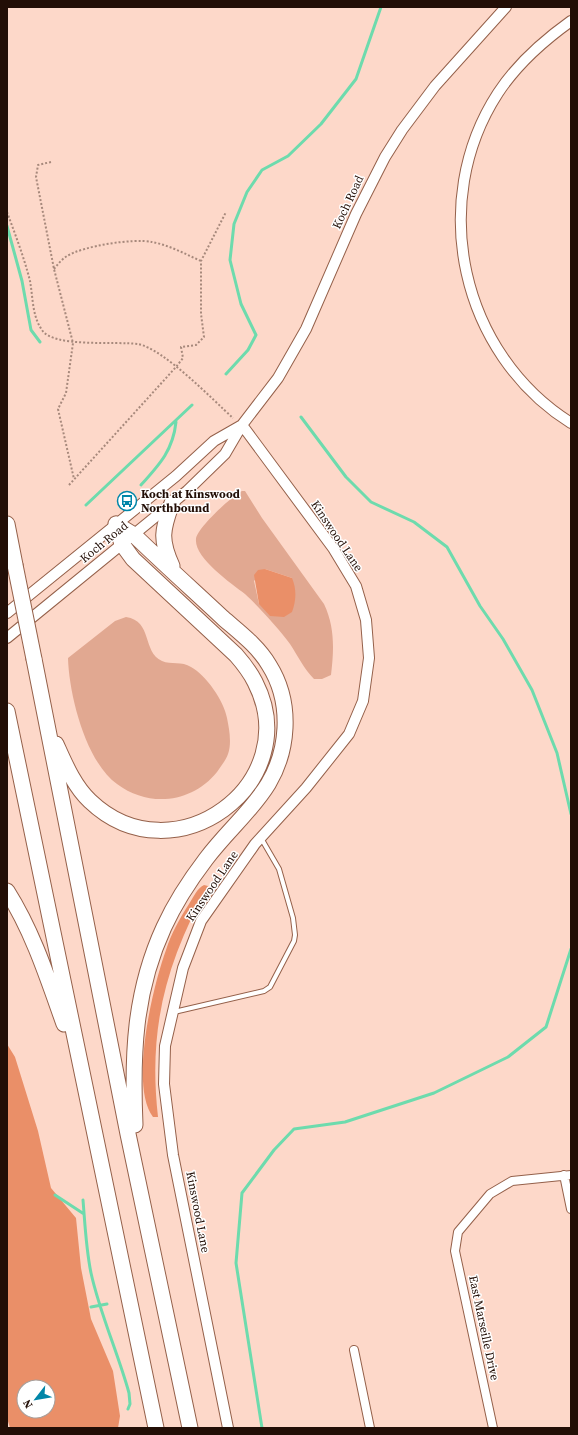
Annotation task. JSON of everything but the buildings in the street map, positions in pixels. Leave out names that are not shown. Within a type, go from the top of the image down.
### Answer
[{"type":"highway","points":[[172,503],[164,524],[162,537],[164,549],[174,573]]},
{"type":"highway","points":[[7,524],[46,725],[190,1428]]},
{"type":"highway","points":[[116,524],[134,535],[260,651],[270,665],[278,681],[284,700],[286,718],[285,736],[278,768],[269,785],[256,803],[206,858],[188,884],[164,926],[148,967],[138,1012],[133,1059],[132,1080],[137,1172]]},
{"type":"highway","points":[[46,725],[70,775],[90,801],[113,819],[140,828],[171,831],[200,823],[216,815],[240,796],[258,768],[266,735],[266,718],[260,695],[248,670],[236,655],[133,559],[122,544],[116,524]]},
{"type":"highway","points":[[7,711],[156,1428]]},
{"type":"highway","points":[[7,891],[16,904],[37,951],[83,1075]]},
{"type":"street","name":"Koch Road","points":[[7,638],[207,474],[225,454],[242,426],[278,378],[306,329],[356,214],[389,150],[435,86],[506,7]]},
{"type":"street","points":[[571,21],[536,49],[509,77],[498,93],[478,130],[472,147],[462,188],[460,213],[463,252],[468,283],[483,325],[494,344],[521,381],[549,408],[571,423]]},
{"type":"street","name":"Koch Road","points":[[7,613],[176,476],[214,441],[242,426]]},
{"type":"street","name":"Kinswood Lane","points":[[228,1428],[172,1147],[164,1084],[165,1046],[183,968],[201,921],[261,838],[306,788],[349,734],[363,701],[369,658],[366,620],[356,586],[332,548],[242,426]]},
{"type":"street","points":[[568,1175],[571,1209]]},
{"type":"street","name":"East Marseille Drive","points":[[493,1428],[455,1251],[458,1232],[490,1194],[512,1181],[568,1175]]},
{"type":"street","points":[[354,1350],[370,1428]]},
{"type":"lane","points":[[172,1012],[264,991],[270,987],[294,941],[292,918],[279,869],[261,838]]},
{"type":"path","points":[[51,162],[38,166],[36,176],[54,269],[73,343],[66,393],[58,409],[74,480]]},
{"type":"path","points":[[7,212],[30,281],[35,315],[42,332],[53,338],[73,343],[121,342],[140,344],[176,367],[242,426]]},
{"type":"path","points":[[69,485],[176,367],[183,358],[181,346],[196,345],[204,338],[201,314],[201,261],[226,212]]},
{"type":"path","points":[[54,269],[66,256],[82,249],[131,242],[150,241],[165,245],[201,261]]},
{"type":"shaded area","points":[[245,491],[262,518],[324,604],[328,613],[333,639],[331,675],[322,679],[314,679],[304,667],[290,644],[269,618],[245,594],[214,570],[201,554],[197,546],[196,539],[198,534],[208,520],[237,494]],"holes":[[[265,569],[292,578],[259,604],[254,581]]]},
{"type":"shaded area","points":[[265,569],[292,578],[294,582],[295,595],[292,612],[284,617],[270,616],[259,604],[254,575],[258,570]]},
{"type":"shaded area","points":[[126,617],[140,624],[156,657],[165,662],[188,665],[203,676],[214,689],[225,711],[229,726],[230,740],[228,754],[217,772],[207,782],[183,796],[170,799],[143,797],[129,792],[117,784],[106,774],[96,760],[81,727],[72,690],[68,658],[115,621]]},
{"type":"shaded area","points":[[204,885],[208,886],[193,914],[181,942],[171,969],[164,997],[158,1025],[156,1054],[158,1117],[153,1117],[146,1102],[143,1083],[143,1060],[155,986],[170,938],[195,893]]},
{"type":"shaded area","points":[[7,1044],[15,1057],[38,1131],[51,1188],[76,1218],[81,1268],[91,1319],[113,1371],[120,1416],[118,1428],[10,1428],[7,1418]]},
{"type":"waterway","points":[[226,374],[248,350],[256,335],[241,304],[230,260],[234,224],[247,192],[262,170],[288,156],[321,124],[356,79],[381,7]]},
{"type":"waterway","points":[[7,226],[22,281],[31,330],[40,342]]},
{"type":"waterway","points":[[86,505],[192,405]]},
{"type":"waterway","points":[[301,417],[346,477],[371,502],[414,522],[447,547],[480,606],[503,639],[532,690],[557,753],[571,814]]},
{"type":"waterway","points":[[141,485],[160,463],[169,449],[176,422]]},
{"type":"waterway","points":[[262,1428],[236,1263],[242,1193],[274,1150],[294,1129],[345,1122],[434,1093],[508,1057],[546,1027],[571,949]]},
{"type":"waterway","points":[[55,1195],[84,1214]]},
{"type":"waterway","points":[[83,1200],[89,1264],[99,1303],[129,1393],[130,1404],[128,1409]]},
{"type":"waterway","points":[[91,1307],[107,1304]]},
{"type":"place","name":"Koch at Kinswood Northbound","points":[[127,501]]}]
